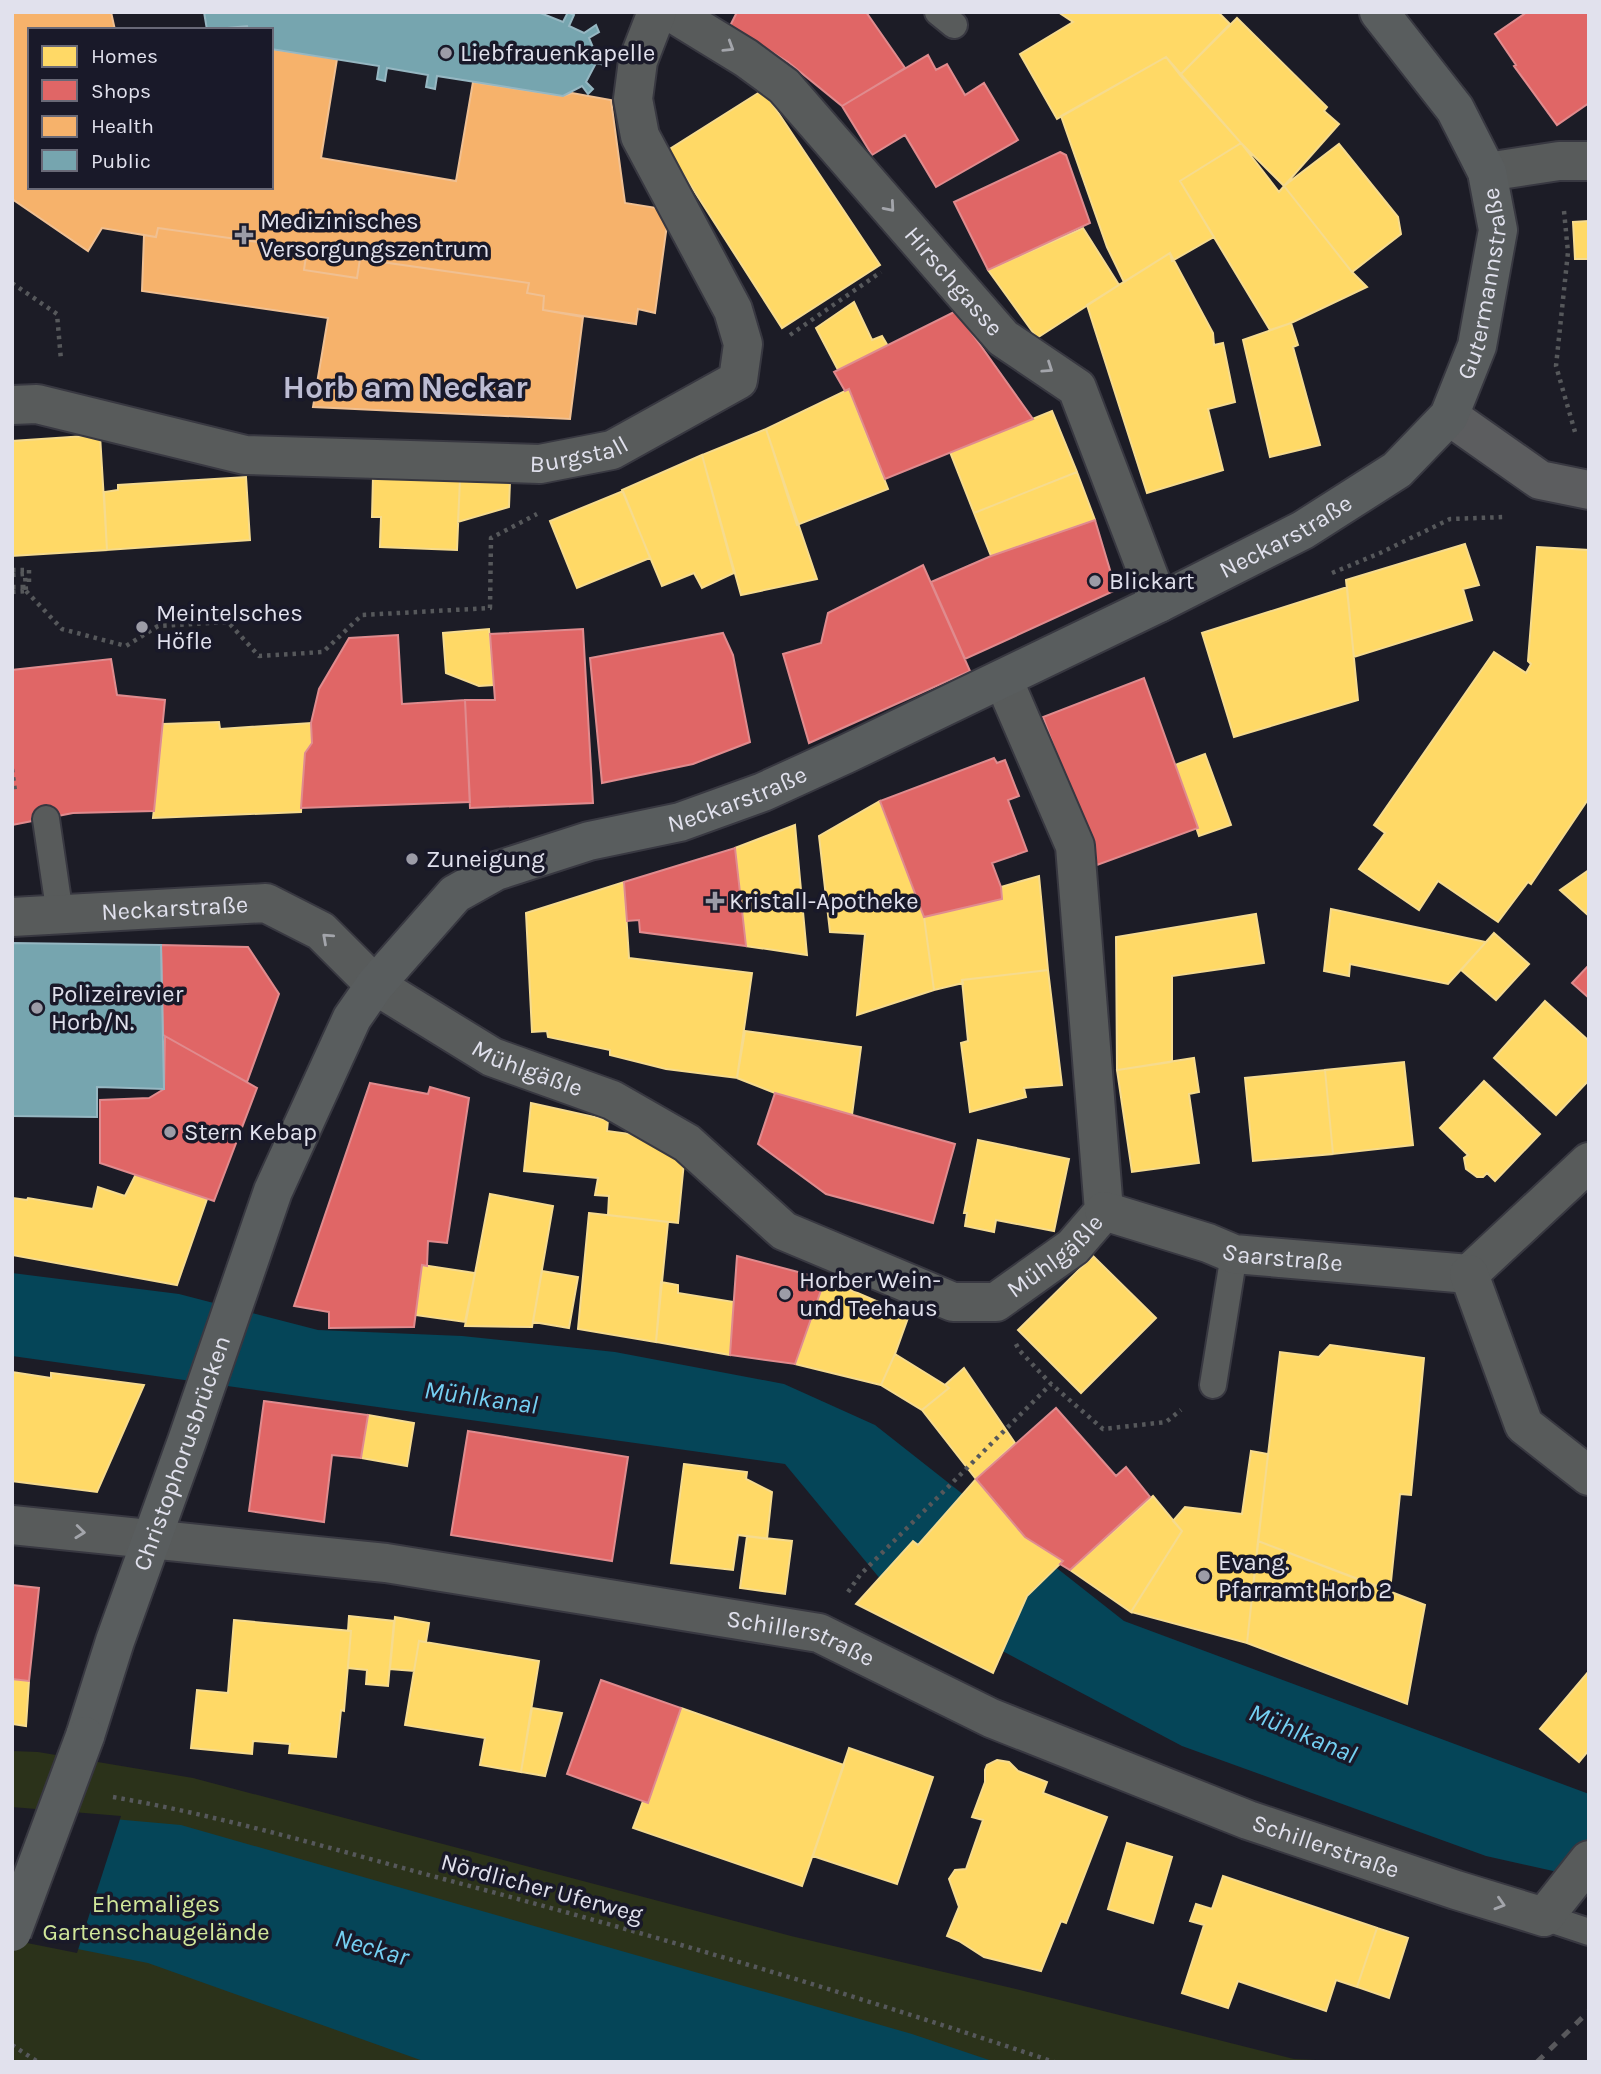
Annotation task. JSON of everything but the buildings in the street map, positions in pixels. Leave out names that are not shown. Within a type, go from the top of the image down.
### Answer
[{"type":"main road","name":"Gutermannstraße","points":[[1379,12],[1455,109],[1487,172],[1498,230],[1478,346],[1449,416]]},
{"type":"main road","name":"Neckarstraße","points":[[375,985],[455,894],[496,871],[589,841],[680,822],[763,792],[1003,679],[1303,530],[1397,470],[1449,416]]},
{"type":"main road","points":[[1449,416],[1540,481],[1589,490]]},
{"type":"main road","name":"Christophorusbrücken","points":[[12,1932],[85,1736],[273,1191],[352,1018],[375,985]]},
{"type":"street","name":"Burgstall","points":[[12,405],[37,404],[246,455],[540,464],[612,450],[738,380],[743,344],[733,310],[640,136],[634,99],[638,61],[657,12]]},
{"type":"street","name":"Hirschgasse","points":[[671,12],[746,58],[784,86],[1003,338],[1077,388],[1159,603]]},
{"type":"street","points":[[1487,172],[1559,161],[1589,161]]},
{"type":"street","name":"Mühlgäßle","points":[[375,985],[492,1057],[612,1100],[687,1143],[784,1231],[953,1302],[996,1302],[1073,1247],[1104,1211],[1075,846],[1003,679]]},
{"type":"street","name":"Neckarstraße","points":[[12,917],[266,902],[321,932],[375,985]]},
{"type":"street","points":[[1589,1162],[1469,1274],[1524,1425],[1589,1476]]},
{"type":"street","name":"Saarstraße","points":[[1104,1211],[1208,1243],[1234,1254],[1469,1274]]},
{"type":"street","name":"Schillerstraße","points":[[12,1525],[386,1563],[819,1633],[991,1718],[1248,1820],[1544,1917]]},
{"type":"street","points":[[1544,1917],[1580,1872]]},
{"type":"lane","points":[[46,819],[60,915]]},
{"type":"lane","points":[[1213,1385],[1234,1254]]},
{"type":"lane","points":[[1544,1917],[1589,1932]]},
{"type":"path","points":[[793,332],[875,276]]},
{"type":"path","points":[[12,283],[57,314],[65,410]]},
{"type":"path","points":[[26,588],[62,629],[126,646],[158,626],[228,622],[259,656],[323,652],[362,615],[490,608],[491,538],[549,508]]},
{"type":"path","points":[[12,573],[29,570],[26,588]]},
{"type":"path","points":[[12,590],[26,588]]},
{"type":"path","points":[[996,1302],[1019,1350],[1051,1384],[1104,1429],[1166,1422],[1213,1385]]},
{"type":"path","points":[[860,1575],[963,1475],[1051,1384]]},
{"type":"path","name":"Nördlicher Uferweg","points":[[105,1795],[184,1809],[508,1896],[748,1964],[1054,2062]]},
{"type":"path","points":[[12,2045],[38,2062]]},
{"type":"green space","name":"Ehemaliges Gartenschaugelände","points":[[12,1751],[38,1752],[193,1778],[791,1936],[1294,2059],[1359,2062],[12,2062]]},
{"type":"water","name":"Mühlkanal","points":[[12,1273],[179,1294],[318,1330],[462,1336],[615,1352],[784,1384],[875,1425],[1124,1621],[1589,1794],[1589,1879],[1486,1856],[1182,1746],[891,1592],[785,1464],[12,1356]]},
{"type":"water","name":"Neckar","points":[[12,1810],[181,1825],[912,2034],[995,2062],[426,2062],[148,1963],[12,1936]]},
{"type":"pier","points":[[12,1807],[121,1816],[77,1953],[12,1940]]},
{"type":"railway","points":[[1537,2062],[1589,2011]]},
{"type":"place","name":"Liebfrauenkapelle","points":[[446,53]]},
{"type":"place","name":"Medizinisches Versorgungszentrum","points":[[244,235]]},
{"type":"place","name":"Blickart","points":[[1095,581]]},
{"type":"place","name":"Meintelsches Höfle","points":[[142,627]]},
{"type":"place","name":"Zuneigung","points":[[412,859]]},
{"type":"place","name":"Kristall-Apotheke","points":[[715,901]]},
{"type":"place","name":"Polizeirevier Horb/N.","points":[[37,1008]]},
{"type":"place","name":"Stern Kebap","points":[[170,1132]]},
{"type":"place","name":"Horber Wein- und Teehaus","points":[[785,1294]]},
{"type":"place","name":"Evang. Pfarramt Horb 2","points":[[1204,1576]]},
{"type":"district","name":"Horb am Neckar","points":[[405,387]]}]
